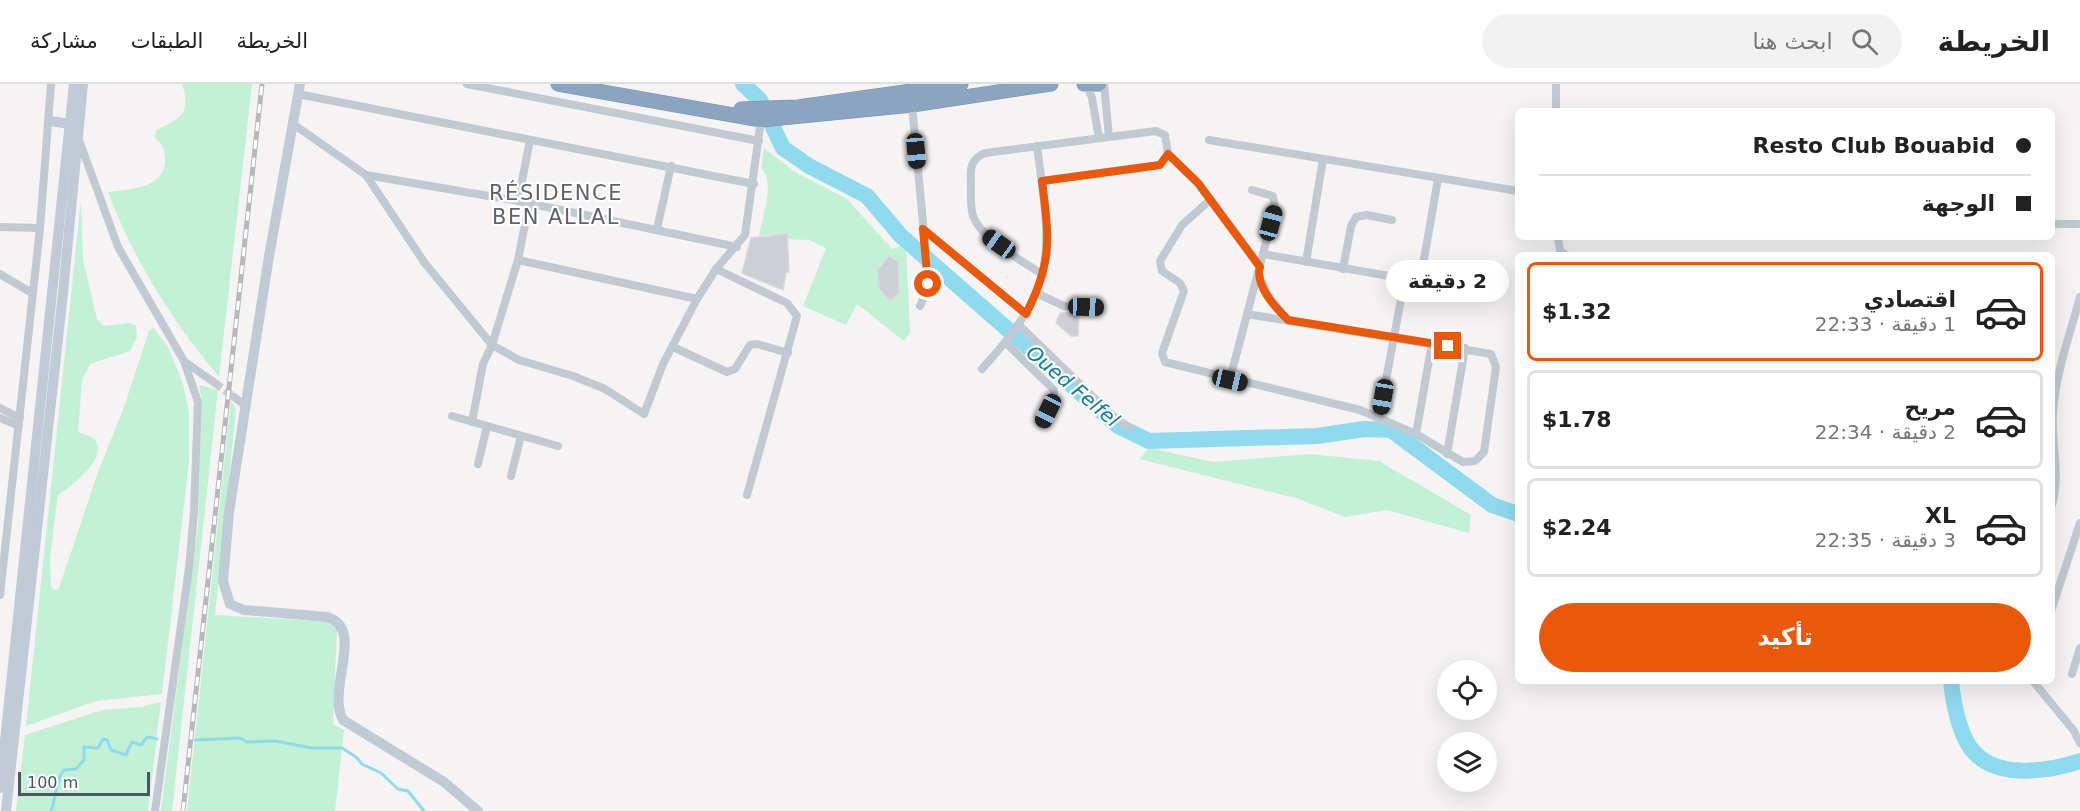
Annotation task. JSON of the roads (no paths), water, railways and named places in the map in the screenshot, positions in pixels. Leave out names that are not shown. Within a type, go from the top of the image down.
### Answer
[{"type":"highway","points":[[558,84],[766,116],[912,105],[1051,84]]},
{"type":"highway","points":[[594,84],[766,116],[961,84]]},
{"type":"main road","points":[[0,788],[74,84]]},
{"type":"main road","points":[[6,811],[79,139],[83,84]]},
{"type":"main road","points":[[299,89],[245,405],[223,562],[226,600],[244,610],[327,617],[339,621],[345,632],[338,706],[343,720],[444,782],[478,811]]},
{"type":"main road","points":[[48,121],[71,124]]},
{"type":"street","points":[[0,595],[40,228],[51,84]]},
{"type":"street","points":[[467,84],[759,141]]},
{"type":"street","points":[[1093,84],[1109,136]]},
{"type":"street","points":[[1093,84],[1092,98],[1099,138]]},
{"type":"street","points":[[1556,84],[1556,108]]},
{"type":"street","points":[[299,89],[530,140],[754,184]]},
{"type":"street","points":[[912,105],[928,284],[927,294],[920,306]]},
{"type":"street","points":[[293,124],[366,175],[418,254],[492,345],[519,360],[605,389],[644,414],[697,299],[716,269],[745,235],[759,141],[766,116]]},
{"type":"street","points":[[1043,275],[980,229],[972,212],[970,171],[976,158],[984,153],[1159,131],[1165,135],[1168,154],[1191,174],[1210,200],[1259,270],[1270,299],[1288,320]]},
{"type":"street","points":[[79,139],[118,247],[184,361],[198,402],[194,512],[155,811]]},
{"type":"street","points":[[518,201],[530,140]]},
{"type":"street","points":[[1209,140],[1515,191]]},
{"type":"street","points":[[982,369],[1018,327],[1043,275],[1048,245],[1037,146]]},
{"type":"street","points":[[1042,181],[1160,165],[1168,154]]},
{"type":"street","points":[[1306,262],[1323,159]]},
{"type":"street","points":[[657,229],[671,166]]},
{"type":"street","points":[[366,175],[518,201],[737,247]]},
{"type":"street","points":[[1263,255],[1405,278],[1415,274],[1423,265],[1438,179]]},
{"type":"street","points":[[1230,380],[1276,202],[1268,193],[1252,190]]},
{"type":"street","points":[[1210,200],[1182,225],[1160,261],[1162,271],[1180,283],[1184,291],[1162,358],[1170,365],[1360,410],[1416,434],[1456,460],[1469,462],[1484,452],[1496,362],[1491,354],[1247,314]]},
{"type":"street","points":[[472,422],[483,364],[492,345],[518,261],[529,204]]},
{"type":"street","points":[[1343,269],[1351,226],[1356,217],[1367,215],[1392,220]]},
{"type":"street","points":[[2055,224],[2080,224]]},
{"type":"street","points":[[0,227],[40,228]]},
{"type":"street","points":[[924,234],[1026,314]]},
{"type":"street","points":[[518,261],[697,299]]},
{"type":"street","points":[[716,269],[787,303],[797,316],[747,495]]},
{"type":"street","points":[[0,274],[33,293]]},
{"type":"street","points":[[1379,417],[1405,278]]},
{"type":"street","points":[[1036,293],[1064,306],[1100,307]]},
{"type":"street","points":[[2055,397],[2080,297]]},
{"type":"street","points":[[1018,327],[1113,416],[1130,428]]},
{"type":"street","points":[[1008,340],[1054,390],[1054,397],[1041,424]]},
{"type":"street","points":[[1416,434],[1432,343]]},
{"type":"street","points":[[673,347],[727,372],[735,369],[747,346],[753,344],[788,353]]},
{"type":"street","points":[[1447,454],[1465,348]]},
{"type":"street","points":[[184,361],[215,383]]},
{"type":"street","points":[[234,397],[245,405]]},
{"type":"street","points":[[0,408],[19,422]]},
{"type":"street","points":[[452,416],[558,446]]},
{"type":"street","points":[[0,418],[19,422]]},
{"type":"street","points":[[478,464],[487,426]]},
{"type":"street","points":[[511,476],[521,436]]},
{"type":"street","points":[[2055,458],[2057,474],[2055,486]]},
{"type":"street","points":[[2055,599],[2080,523]]},
{"type":"street","points":[[2072,674],[2080,648]]},
{"type":"street","points":[[2035,684],[2074,732],[2080,743]]},
{"type":"waterway","name":"Oued Felfel","points":[[743,84],[760,100],[783,148],[809,166],[867,196],[901,236],[1118,426],[1149,441],[1317,436],[1364,429],[1391,430],[1492,505],[1515,513]]},
{"type":"waterway","name":"Oued Felfel","points":[[1951,684],[1964,737],[1978,756],[1990,764],[2004,769],[2035,770],[2080,761]]},
{"type":"waterway","points":[[51,811],[61,774],[64,770],[76,769],[84,760],[84,747],[98,748],[103,739],[107,740],[111,750],[126,755],[132,742],[141,745],[147,737],[157,739]]},
{"type":"waterway","points":[[195,740],[240,738],[247,742],[276,741],[311,748],[342,748],[362,764],[381,773],[398,789],[408,791],[424,811]]},
{"type":"tunnel","points":[[215,383],[234,397]]},
{"type":"railway","points":[[183,811],[262,84]]},
{"type":"district","name":"RÉSIDENCE BEN ALLAL","points":[[556,205]]}]
